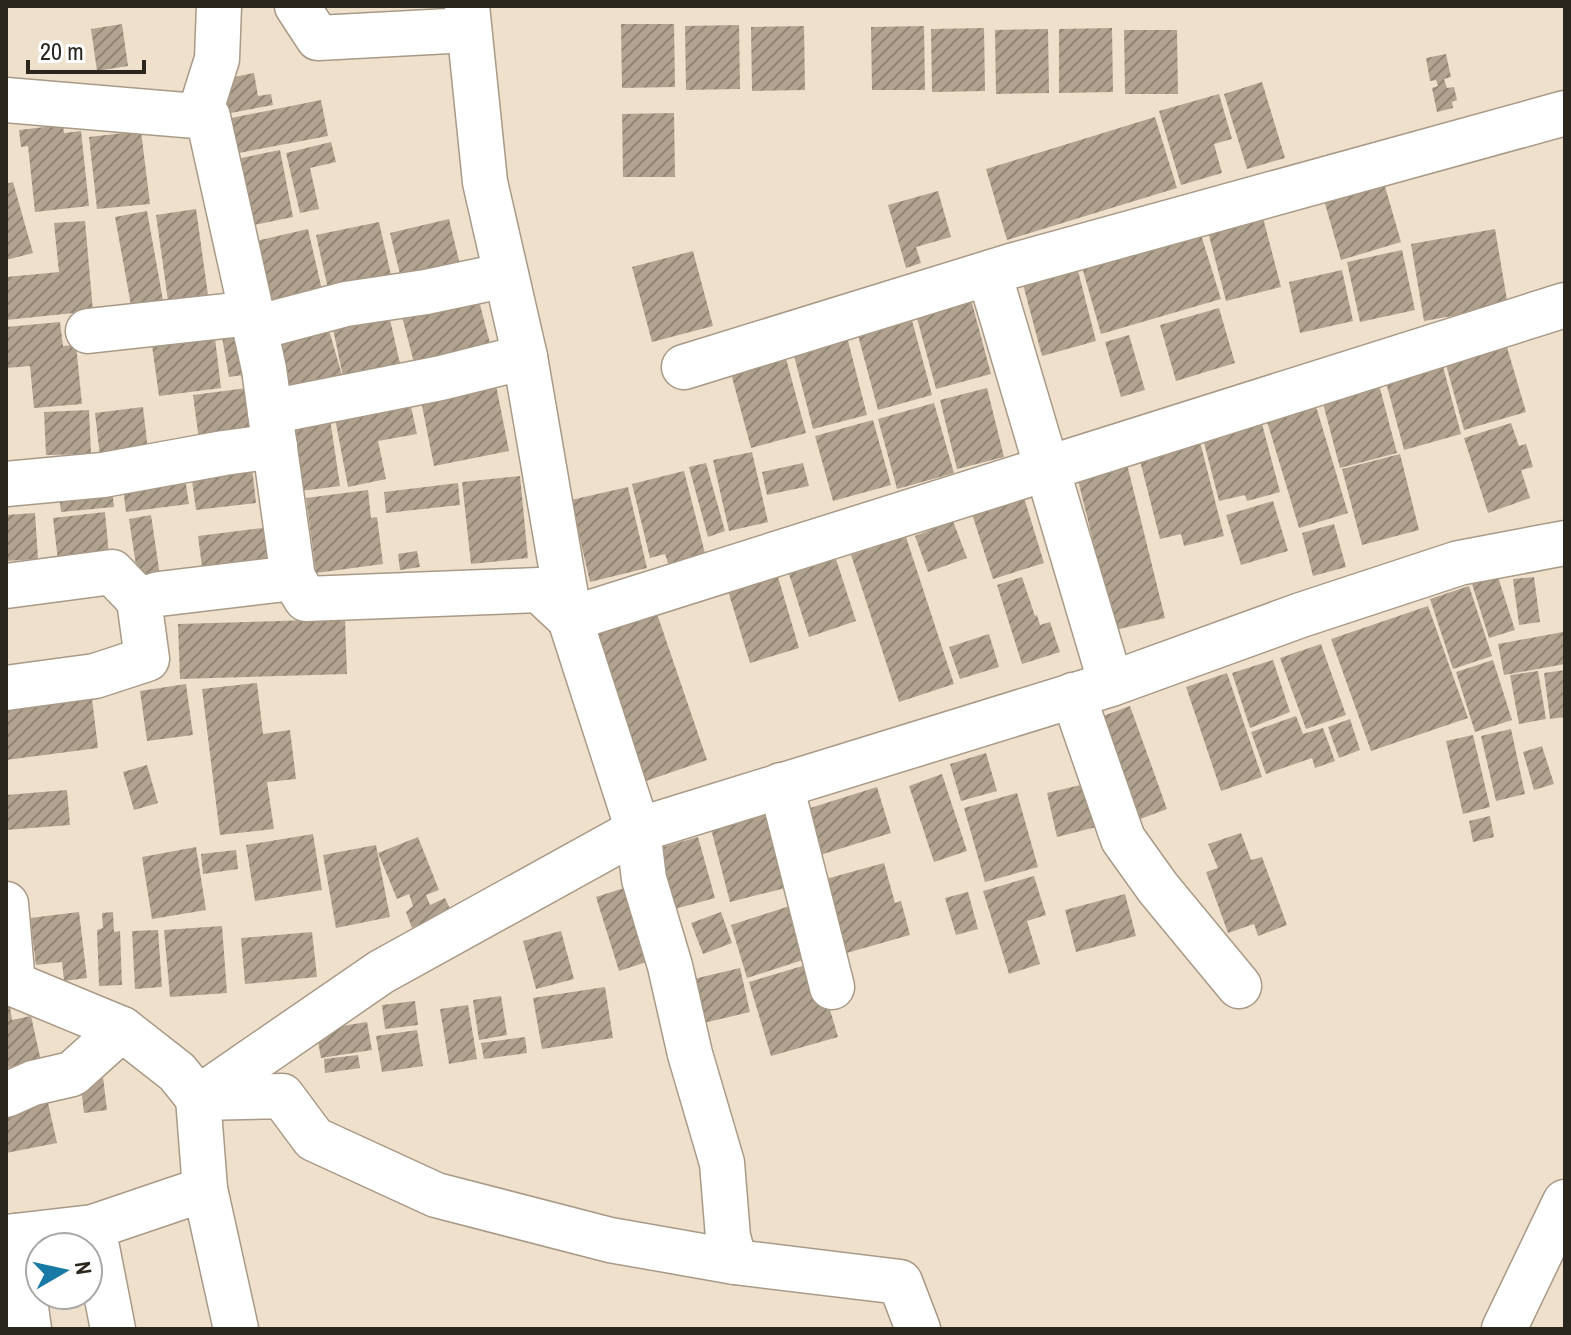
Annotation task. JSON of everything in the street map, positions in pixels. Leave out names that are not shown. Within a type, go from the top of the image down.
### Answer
[{"type":"street","points":[[199,116],[217,59],[219,6]]},
{"type":"street","points":[[297,6],[318,38],[468,18],[485,182],[525,357],[570,619],[638,830],[644,879],[722,1163],[728,1237],[735,1262]]},
{"type":"street","points":[[6,100],[208,117],[264,369],[293,578],[306,599],[539,590],[570,619]]},
{"type":"street","points":[[684,367],[989,273],[1565,113]]},
{"type":"street","points":[[989,273],[1046,468],[1123,839],[1158,888],[1239,986]]},
{"type":"street","points":[[88,331],[253,320],[426,292],[506,275]]},
{"type":"street","points":[[570,619],[1565,305]]},
{"type":"street","points":[[6,484],[103,475],[224,453],[272,429],[441,378],[525,357]]},
{"type":"street","points":[[198,1098],[381,972],[638,830],[1092,689],[1459,563],[1565,543]]},
{"type":"street","points":[[6,586],[112,572],[139,600],[147,659],[95,676],[6,688]]},
{"type":"street","points":[[139,600],[159,594],[293,578]]},
{"type":"street","points":[[781,785],[832,987]]},
{"type":"street","points":[[6,904],[9,983],[122,1029],[177,1072],[198,1098],[205,1189],[236,1329]]},
{"type":"street","points":[[6,1095],[33,1083],[72,1074],[122,1029]]},
{"type":"street","points":[[198,1098],[282,1096],[314,1139],[436,1195],[610,1240],[735,1262],[900,1282],[918,1329]]},
{"type":"street","points":[[29,1329],[11,1237],[93,1227],[205,1189]]},
{"type":"street","points":[[1504,1329],[1565,1202]]},
{"type":"street","points":[[93,1227],[113,1329]]},
{"type":"building","points":[[122,24],[128,66],[97,71],[91,29]]},
{"type":"building","points":[[621,24],[674,24],[675,87],[622,88]]},
{"type":"building","points":[[739,25],[740,89],[686,90],[685,26]]},
{"type":"building","points":[[804,26],[805,90],[752,91],[751,27]]},
{"type":"building","points":[[924,26],[925,90],[872,90],[871,27]]},
{"type":"building","points":[[984,28],[985,91],[932,92],[931,29]]},
{"type":"building","points":[[1112,28],[1113,92],[1059,93],[1059,29]]},
{"type":"building","points":[[1048,29],[1049,93],[996,94],[995,30]]},
{"type":"building","points":[[1124,30],[1177,30],[1178,94],[1125,94]]},
{"type":"building","points":[[1446,54],[1451,77],[1444,79],[1447,88],[1454,87],[1457,100],[1452,102],[1453,108],[1437,112],[1432,88],[1438,86],[1436,80],[1430,81],[1426,58]]},
{"type":"building","points":[[254,73],[258,96],[271,94],[273,105],[220,115],[214,81]]},
{"type":"building","points":[[1262,82],[1285,158],[1247,169],[1224,94]]},
{"type":"building","points":[[1219,94],[1232,139],[1214,144],[1222,173],[1181,185],[1159,111]]},
{"type":"building","points":[[321,100],[328,136],[228,155],[221,120]]},
{"type":"building","points":[[674,113],[675,177],[623,177],[622,114]]},
{"type":"building","points":[[1155,117],[1177,188],[1007,240],[986,169]]},
{"type":"building","points":[[63,125],[64,133],[81,131],[89,206],[35,212],[28,146],[21,147],[19,130]]},
{"type":"building","points":[[141,131],[150,204],[97,209],[89,137]]},
{"type":"building","points":[[331,142],[336,162],[310,168],[319,209],[300,213],[286,153]]},
{"type":"building","points":[[280,150],[293,217],[244,227],[231,160]]},
{"type":"building","points":[[1382,176],[1401,242],[1341,260],[1322,193]]},
{"type":"building","points":[[13,182],[33,253],[6,260],[6,184]]},
{"type":"building","points":[[938,191],[951,237],[916,247],[921,263],[906,268],[888,205]]},
{"type":"building","points":[[196,209],[209,302],[169,308],[156,215]]},
{"type":"building","points":[[1261,210],[1281,287],[1226,301],[1206,224]]},
{"type":"building","points":[[147,211],[164,306],[132,311],[115,217]]},
{"type":"building","points":[[449,219],[462,273],[403,287],[390,233]]},
{"type":"building","points":[[85,221],[93,311],[6,320],[6,277],[59,272],[54,223]]},
{"type":"building","points":[[379,222],[393,284],[330,298],[316,235]]},
{"type":"building","points":[[1198,225],[1221,299],[1101,334],[1080,260]]},
{"type":"building","points":[[308,229],[324,299],[260,314],[243,244]]},
{"type":"building","points":[[1495,229],[1508,306],[1424,321],[1411,244]]},
{"type":"building","points":[[1402,250],[1415,310],[1360,322],[1347,262]]},
{"type":"building","points":[[693,251],[713,326],[652,342],[632,267]]},
{"type":"building","points":[[1075,259],[1096,341],[1042,356],[1020,273]]},
{"type":"building","points":[[1342,270],[1353,321],[1300,333],[1289,282]]},
{"type":"building","points":[[969,292],[991,374],[936,389],[914,307]]},
{"type":"building","points":[[477,293],[493,355],[417,374],[401,313]]},
{"type":"building","points":[[386,302],[401,368],[344,381],[330,315]]},
{"type":"building","points":[[1219,308],[1235,363],[1176,381],[1160,325]]},
{"type":"building","points":[[910,313],[932,395],[878,410],[856,328]]},
{"type":"building","points":[[326,320],[344,382],[286,398],[268,336]]},
{"type":"building","points":[[60,322],[63,346],[76,345],[82,404],[34,408],[30,366],[6,368],[6,327]]},
{"type":"building","points":[[214,330],[221,388],[159,396],[151,338]]},
{"type":"building","points":[[244,333],[250,374],[229,377],[222,337]]},
{"type":"building","points":[[846,333],[867,415],[813,429],[792,348]]},
{"type":"building","points":[[1129,335],[1145,390],[1121,397],[1105,342]]},
{"type":"building","points":[[1504,337],[1526,412],[1464,430],[1443,354]]},
{"type":"building","points":[[784,351],[806,433],[751,448],[729,366]]},
{"type":"building","points":[[1441,359],[1461,434],[1404,450],[1384,375]]},
{"type":"building","points":[[494,375],[509,451],[434,466],[419,391]]},
{"type":"building","points":[[1377,377],[1397,453],[1340,468],[1320,392]]},
{"type":"building","points":[[247,388],[254,440],[200,448],[193,395]]},
{"type":"building","points":[[987,388],[1004,457],[957,469],[940,400]]},
{"type":"building","points":[[408,393],[417,434],[378,441],[386,479],[348,487],[333,408]]},
{"type":"building","points":[[934,403],[954,473],[897,489],[878,419]]},
{"type":"building","points":[[1315,403],[1348,513],[1299,528],[1266,418]]},
{"type":"building","points":[[143,407],[148,451],[100,457],[95,413]]},
{"type":"building","points":[[89,410],[91,454],[46,455],[44,412]]},
{"type":"building","points":[[329,412],[340,486],[293,492],[283,419]]},
{"type":"building","points":[[873,420],[891,485],[833,501],[815,436]]},
{"type":"building","points":[[1261,420],[1280,492],[1247,501],[1245,495],[1219,501],[1202,435]]},
{"type":"building","points":[[1511,423],[1519,446],[1526,444],[1533,467],[1521,470],[1530,498],[1488,513],[1464,438]]},
{"type":"building","points":[[1199,438],[1224,536],[1184,546],[1181,534],[1160,539],[1138,453]]},
{"type":"building","points":[[752,452],[768,522],[729,531],[713,460]]},
{"type":"building","points":[[1400,454],[1419,530],[1362,545],[1342,469]]},
{"type":"building","points":[[251,459],[256,503],[196,510],[190,466]]},
{"type":"building","points":[[1126,460],[1165,618],[1115,630],[1076,472]]},
{"type":"building","points":[[706,463],[725,531],[708,537],[689,467]]},
{"type":"building","points":[[803,463],[809,486],[767,495],[762,472]]},
{"type":"building","points":[[684,471],[706,557],[669,566],[665,554],[650,558],[632,484]]},
{"type":"building","points":[[184,472],[189,504],[126,512],[122,480]]},
{"type":"building","points":[[520,476],[528,558],[471,564],[462,482]]},
{"type":"building","points":[[111,480],[114,507],[61,512],[58,485]]},
{"type":"building","points":[[458,483],[460,505],[386,513],[384,492]]},
{"type":"building","points":[[628,487],[647,568],[590,582],[571,500]]},
{"type":"building","points":[[368,490],[371,518],[377,517],[383,564],[316,573],[306,498]]},
{"type":"building","points":[[1023,494],[1044,563],[993,579],[971,511]]},
{"type":"building","points":[[1273,501],[1288,551],[1241,565],[1226,515]]},
{"type":"building","points":[[105,512],[109,555],[58,561],[53,518]]},
{"type":"building","points":[[35,513],[38,559],[6,561],[6,515]]},
{"type":"building","points":[[151,515],[160,576],[138,579],[129,519]]},
{"type":"building","points":[[953,521],[967,558],[928,572],[915,536]]},
{"type":"building","points":[[1334,524],[1346,567],[1313,576],[1302,533]]},
{"type":"building","points":[[263,528],[268,567],[203,575],[198,536]]},
{"type":"building","points":[[906,537],[954,684],[899,702],[851,555]]},
{"type":"building","points":[[417,551],[420,567],[400,570],[398,554]]},
{"type":"building","points":[[836,559],[856,621],[809,637],[789,574]]},
{"type":"building","points":[[778,577],[799,648],[750,663],[728,591]]},
{"type":"building","points":[[1022,577],[1035,616],[1040,625],[1050,622],[1060,652],[1022,664],[997,585]]},
{"type":"building","points":[[1498,577],[1515,630],[1489,638],[1472,584]]},
{"type":"building","points":[[1534,577],[1540,622],[1519,625],[1513,579]]},
{"type":"building","points":[[1469,586],[1492,656],[1453,669],[1430,599]]},
{"type":"building","points":[[654,605],[707,760],[646,781],[593,626]]},
{"type":"building","points":[[1428,606],[1468,718],[1371,751],[1331,639]]},
{"type":"building","points":[[345,619],[347,674],[180,679],[178,624]]},
{"type":"building","points":[[1563,632],[1565,664],[1504,675],[1498,644]]},
{"type":"building","points":[[989,634],[999,667],[960,679],[949,647]]},
{"type":"building","points":[[1321,644],[1346,715],[1306,729],[1280,658]]},
{"type":"building","points":[[1273,660],[1290,712],[1250,728],[1232,673]]},
{"type":"building","points":[[1493,660],[1512,720],[1475,732],[1456,672]]},
{"type":"building","points":[[1565,670],[1565,717],[1550,719],[1544,673]]},
{"type":"building","points":[[1538,671],[1546,719],[1519,724],[1510,675]]},
{"type":"building","points":[[1227,673],[1262,777],[1221,791],[1186,687]]},
{"type":"building","points":[[257,683],[263,734],[290,730],[296,779],[267,782],[274,829],[220,835],[202,689]]},
{"type":"building","points":[[186,684],[193,735],[147,741],[140,691]]},
{"type":"building","points":[[91,690],[98,748],[6,760],[6,700]]},
{"type":"building","points":[[1130,706],[1167,809],[1132,822],[1095,719]]},
{"type":"building","points":[[1296,716],[1303,734],[1323,728],[1335,761],[1315,768],[1312,758],[1266,774],[1251,732]]},
{"type":"building","points":[[1350,719],[1360,750],[1339,758],[1328,727]]},
{"type":"building","points":[[1511,729],[1525,794],[1496,801],[1481,736]]},
{"type":"building","points":[[1473,735],[1490,807],[1463,814],[1446,741]]},
{"type":"building","points":[[1542,746],[1554,784],[1534,790],[1523,752]]},
{"type":"building","points":[[986,753],[997,791],[961,801],[950,764]]},
{"type":"building","points":[[147,765],[158,803],[134,810],[123,772]]},
{"type":"building","points":[[942,774],[967,851],[934,862],[909,786]]},
{"type":"building","points":[[1093,782],[1104,825],[1057,837],[1047,793]]},
{"type":"building","points":[[877,787],[891,833],[820,855],[807,809]]},
{"type":"building","points":[[67,790],[70,825],[6,830],[6,795]]},
{"type":"building","points":[[1017,793],[1038,867],[985,882],[964,808]]},
{"type":"building","points":[[777,812],[797,885],[730,902],[711,829]]},
{"type":"building","points":[[1490,816],[1494,837],[1473,842],[1469,821]]},
{"type":"building","points":[[1241,833],[1251,860],[1262,857],[1287,925],[1258,936],[1254,924],[1228,933],[1206,872],[1218,868],[1208,844]]},
{"type":"building","points":[[313,834],[322,890],[255,901],[246,845]]},
{"type":"building","points":[[418,837],[439,890],[426,895],[430,905],[445,898],[451,911],[412,928],[406,912],[413,906],[409,894],[397,899],[378,853]]},
{"type":"building","points":[[698,837],[715,898],[660,913],[642,853]]},
{"type":"building","points":[[376,845],[390,917],[336,928],[323,855]]},
{"type":"building","points":[[196,847],[206,910],[152,919],[142,857]]},
{"type":"building","points":[[236,850],[238,869],[203,874],[201,854]]},
{"type":"building","points":[[884,863],[895,903],[901,901],[910,935],[843,954],[822,880]]},
{"type":"building","points":[[1034,876],[1046,915],[1027,921],[1040,964],[1009,974],[983,891]]},
{"type":"building","points":[[640,883],[662,957],[619,971],[596,897]]},
{"type":"building","points":[[968,892],[978,929],[956,935],[945,898]]},
{"type":"building","points":[[1125,894],[1136,936],[1076,952],[1065,910]]},
{"type":"building","points":[[796,904],[812,957],[747,978],[731,925]]},
{"type":"building","points":[[79,912],[87,978],[64,981],[62,962],[36,965],[30,918]]},
{"type":"building","points":[[113,912],[114,932],[120,931],[122,985],[99,986],[97,930],[103,928],[102,913]]},
{"type":"building","points":[[721,912],[732,943],[703,954],[691,923]]},
{"type":"building","points":[[222,926],[227,993],[170,997],[164,930]]},
{"type":"building","points":[[158,930],[162,987],[135,989],[132,931]]},
{"type":"building","points":[[561,931],[574,979],[536,989],[523,941]]},
{"type":"building","points":[[312,932],[317,977],[245,984],[241,938]]},
{"type":"building","points":[[816,962],[838,1037],[771,1056],[749,982]]},
{"type":"building","points":[[740,968],[750,1012],[691,1026],[681,982]]},
{"type":"building","points":[[605,987],[613,1038],[542,1049],[533,998]]},
{"type":"building","points":[[501,996],[507,1035],[479,1040],[473,1000]]},
{"type":"building","points":[[9,1000],[12,1020],[31,1016],[41,1061],[6,1068],[6,1001]]},
{"type":"building","points":[[415,1001],[418,1025],[385,1029],[382,1005]]},
{"type":"building","points":[[468,1005],[477,1059],[449,1064],[440,1009]]},
{"type":"building","points":[[367,1022],[372,1050],[321,1058],[316,1030]]},
{"type":"building","points":[[417,1030],[423,1066],[382,1072],[376,1036]]},
{"type":"building","points":[[525,1037],[527,1053],[484,1059],[481,1043]]},
{"type":"building","points":[[358,1055],[360,1068],[325,1073],[324,1059]]},
{"type":"building","points":[[103,1077],[107,1110],[84,1113],[80,1079]]},
{"type":"building","points":[[46,1094],[57,1143],[6,1153],[6,1103]]}]
